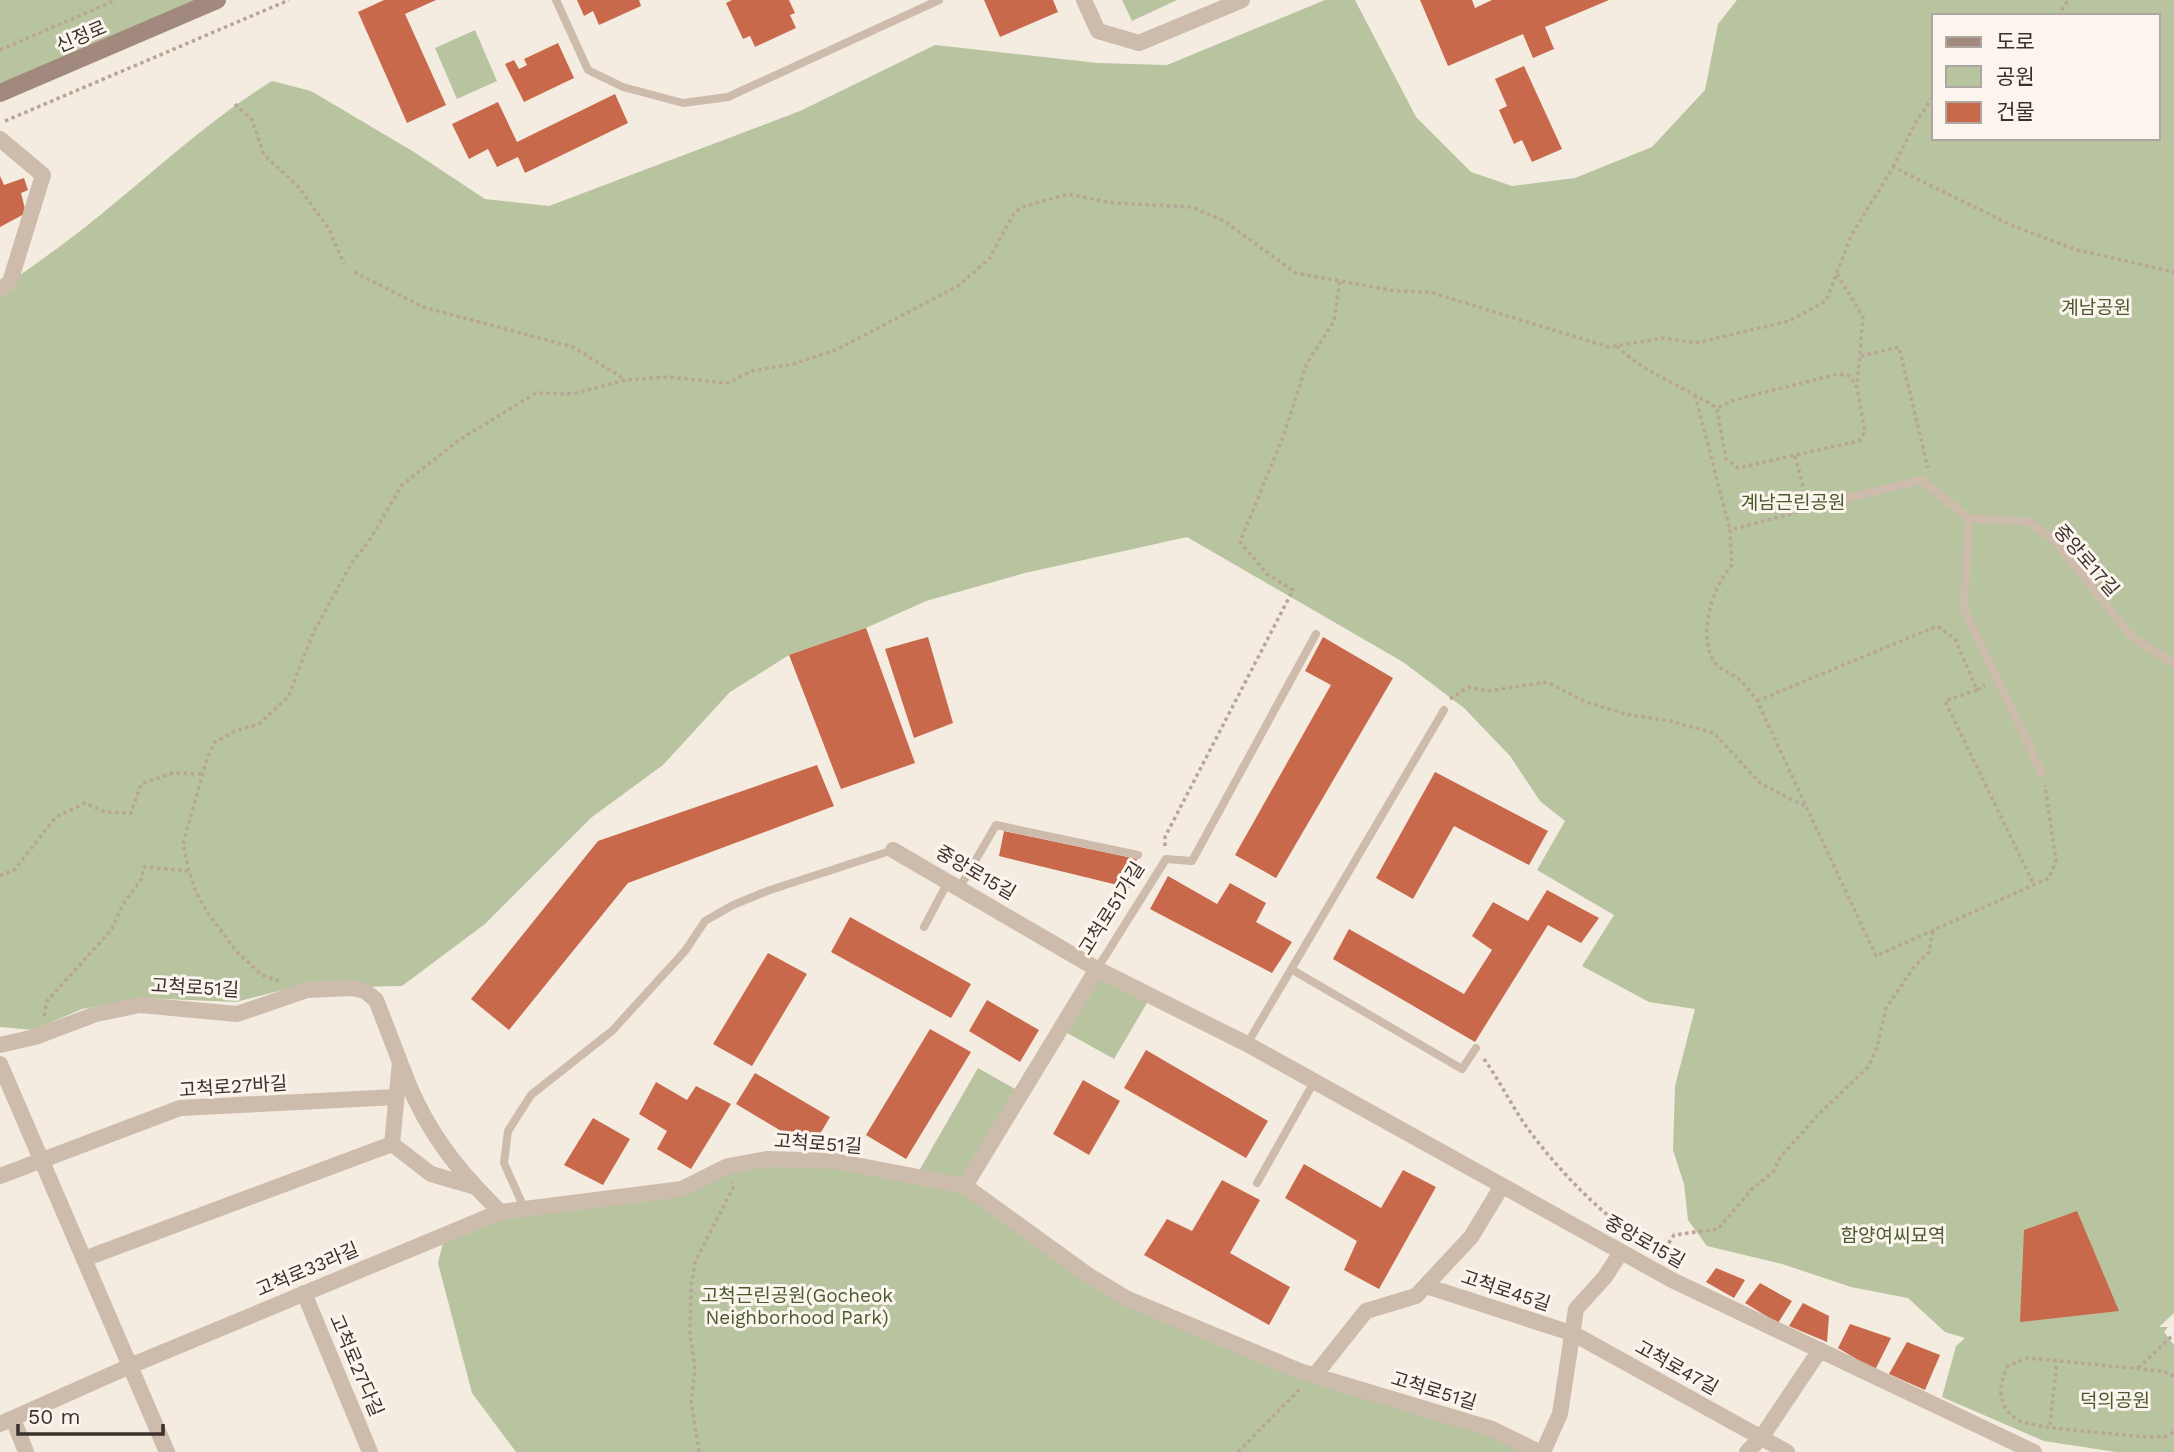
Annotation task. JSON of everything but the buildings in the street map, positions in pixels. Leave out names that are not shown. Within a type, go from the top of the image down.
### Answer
[{"type":"main road","name":"신정로","points":[[0,93],[217,0]]},
{"type":"street","points":[[1084,0],[1098,31],[1139,43],[1242,0]]},
{"type":"street","points":[[0,139],[43,175],[10,282],[0,290]]},
{"type":"street","name":"중앙로15길","points":[[893,850],[954,883],[1097,969],[1247,1044],[1652,1269],[2034,1452]]},
{"type":"street","name":"고척로51가길","points":[[965,1186],[1097,969]]},
{"type":"street","name":"고척로51길","points":[[0,1045],[35,1037],[96,1014],[140,1005],[237,1014],[307,990],[352,988],[365,991],[376,1000],[400,1062],[392,1144]]},
{"type":"street","points":[[400,1062],[418,1108],[456,1166],[500,1212]]},
{"type":"street","points":[[0,1064],[167,1452]]},
{"type":"street","name":"고척로27바길","points":[[0,1176],[180,1108],[396,1097]]},
{"type":"street","points":[[84,1259],[392,1144],[431,1174],[475,1187]]},
{"type":"street","name":"고척로51길","points":[[500,1212],[682,1189],[728,1166],[767,1159],[835,1161],[965,1186],[1088,1275],[1126,1298],[1314,1376],[1492,1429],[1541,1452]]},
{"type":"street","points":[[1314,1376],[1366,1311],[1416,1296],[1426,1286],[1471,1237],[1502,1186]]},
{"type":"street","name":"고척로33라길","points":[[6,1421],[130,1366],[500,1212]]},
{"type":"street","name":"고척로45길","points":[[1541,1452],[1560,1414],[1576,1309],[1605,1277],[1621,1252]]},
{"type":"street","name":"고척로45길","points":[[1426,1286],[1574,1334]]},
{"type":"street","name":"고척로27다길","points":[[304,1293],[370,1452]]},
{"type":"street","name":"고척로47길","points":[[1574,1334],[1787,1452]]},
{"type":"street","points":[[1747,1452],[1761,1438],[1820,1350]]},
{"type":"street","points":[[6,1421],[26,1452]]},
{"type":"lane","points":[[556,0],[588,70],[623,87],[683,103],[728,97],[939,0]]},
{"type":"lane","points":[[1808,509],[1921,480],[1969,519],[1964,609],[2042,773]]},
{"type":"lane","name":"중앙로17길","points":[[1969,519],[2029,522],[2038,528],[2054,540],[2131,636],[2174,664]]},
{"type":"lane","name":"고척로51가길","points":[[1097,969],[1166,859],[1192,861],[1316,634]]},
{"type":"lane","points":[[1247,1044],[1444,710]]},
{"type":"lane","points":[[924,927],[996,825],[1138,855]]},
{"type":"lane","name":"중앙로15길","points":[[525,1210],[504,1163],[508,1131],[531,1094],[612,1031],[685,951],[705,921],[733,905],[824,870],[893,850]]},
{"type":"lane","points":[[1291,969],[1462,1069],[1476,1048]]},
{"type":"lane","points":[[1257,1183],[1314,1082]]},
{"type":"path","points":[[0,50],[116,0]]},
{"type":"path","points":[[0,124],[289,0]]},
{"type":"path","points":[[1617,346],[1663,338],[1696,343],[1789,321],[1826,301],[1851,236],[1893,167],[1917,120],[1932,99]]},
{"type":"path","points":[[235,104],[252,120],[264,155],[297,185],[329,229],[344,264]]},
{"type":"path","points":[[1893,167],[2011,225],[2074,249],[2174,272]]},
{"type":"path","name":"고척로51길","points":[[307,990],[262,975],[237,952],[196,892],[183,844],[215,742],[235,731],[259,724],[288,697],[314,631],[353,561],[369,541],[402,485],[459,440],[536,393],[572,394],[626,380],[666,377],[728,383],[752,371],[793,363],[838,349],[958,286],[989,259],[1014,213],[1022,207],[1068,194],[1112,203],[1192,207],[1224,221],[1296,273],[1396,291],[1429,292],[1526,319],[1570,337],[1609,347],[1617,346]]},
{"type":"path","points":[[354,272],[423,307],[573,347],[626,380]]},
{"type":"path","points":[[1617,346],[1633,362],[1694,393],[1717,408],[1726,458],[1738,468],[1859,442],[1865,432],[1857,388],[1863,317],[1837,274]]},
{"type":"path","points":[[1166,859],[1165,837],[1293,590],[1267,574],[1240,542],[1284,434],[1307,363],[1334,321],[1340,280]]},
{"type":"path","points":[[1861,356],[1899,347],[1934,490]]},
{"type":"path","points":[[1717,408],[1734,400],[1838,374],[1850,376],[1857,388]]},
{"type":"path","points":[[1694,393],[1730,530],[1732,565],[1720,578],[1711,610],[1706,648],[1715,664],[1740,680],[1757,701],[1876,956],[2049,878],[2056,861],[2049,800],[2042,773]]},
{"type":"path","points":[[1730,530],[1808,509],[1795,456]]},
{"type":"path","points":[[1757,701],[1937,626],[1955,639],[1977,690]]},
{"type":"path","points":[[1997,678],[1977,690],[1945,701],[2034,885]]},
{"type":"path","points":[[1444,710],[1451,698],[1468,687],[1488,691],[1547,682],[1586,702],[1625,714],[1671,721],[1714,733],[1760,783],[1806,807]]},
{"type":"path","points":[[0,876],[15,869],[56,817],[85,803],[105,812],[131,813],[141,784],[173,773],[204,774]]},
{"type":"path","points":[[35,1037],[44,1020],[47,1001],[112,929],[123,904],[141,880],[144,867],[189,871]]},
{"type":"path","points":[[1652,1269],[1674,1235],[1718,1229],[1752,1189],[1773,1172],[1781,1156],[1868,1067],[1877,1047],[1886,1008],[1914,967],[1929,953],[1933,930]]},
{"type":"path","points":[[1476,1048],[1506,1090],[1532,1136],[1594,1205],[1644,1243]]},
{"type":"path","points":[[699,1452],[691,1400],[695,1368],[690,1335],[691,1287],[695,1262],[733,1188],[728,1166]]},
{"type":"path","points":[[1653,1249],[1661,1255]]},
{"type":"path","points":[[2138,1368],[2174,1334]]},
{"type":"path","points":[[2174,1376],[2162,1371],[2138,1368],[2028,1358],[2008,1366],[2000,1383],[2001,1400],[2017,1419],[2144,1437],[2164,1437],[2174,1432]]},
{"type":"path","points":[[2050,1425],[2057,1361]]},
{"type":"path","points":[[1238,1452],[1314,1376]]},
{"type":"green space","points":[[0,0],[217,0],[0,93]]},
{"type":"green space","points":[[1122,0],[1177,0],[1132,21]]},
{"type":"green space","name":"계남근린공원","points":[[1325,0],[1355,0],[1416,117],[1471,172],[1512,186],[1575,178],[1652,147],[1705,90],[1718,24],[1737,0],[2174,0],[2174,1313],[2159,1327],[2168,1327],[2164,1332],[2174,1345],[2174,1452],[2116,1452],[2044,1441],[1942,1397],[1956,1346],[1965,1338],[1945,1332],[1908,1298],[1851,1287],[1782,1264],[1707,1246],[1688,1220],[1684,1184],[1673,1150],[1675,1086],[1695,1009],[1649,1002],[1582,966],[1614,915],[1537,870],[1565,821],[1540,801],[1510,756],[1464,708],[1403,662],[1187,537],[1025,573],[926,601],[866,628],[789,655],[730,692],[663,765],[592,817],[485,924],[402,986],[290,988],[236,1002],[143,998],[82,1009],[33,1030],[0,1027],[0,290],[87,226],[205,129],[272,81],[311,91],[414,152],[485,199],[549,206],[800,111],[935,45],[1098,63],[1167,65]]},
{"type":"green space","points":[[475,30],[497,81],[457,99],[435,48]]},
{"type":"green space","points":[[1097,969],[1151,996],[1114,1059],[1060,1029]]},
{"type":"green space","name":"고척근린공원(Gocheok Neighborhood Park)","points":[[978,1068],[1022,1093],[965,1186],[1126,1298],[1539,1452],[516,1452],[472,1393],[438,1263],[445,1235],[500,1212],[682,1189],[767,1159],[916,1176]]},
{"type":"park label","name":"계남공원","points":[[2096,307]]},
{"type":"park label","name":"함양여씨묘역","points":[[1893,1235]]},
{"type":"park label","name":"덕의공원","points":[[2115,1400]]}]
